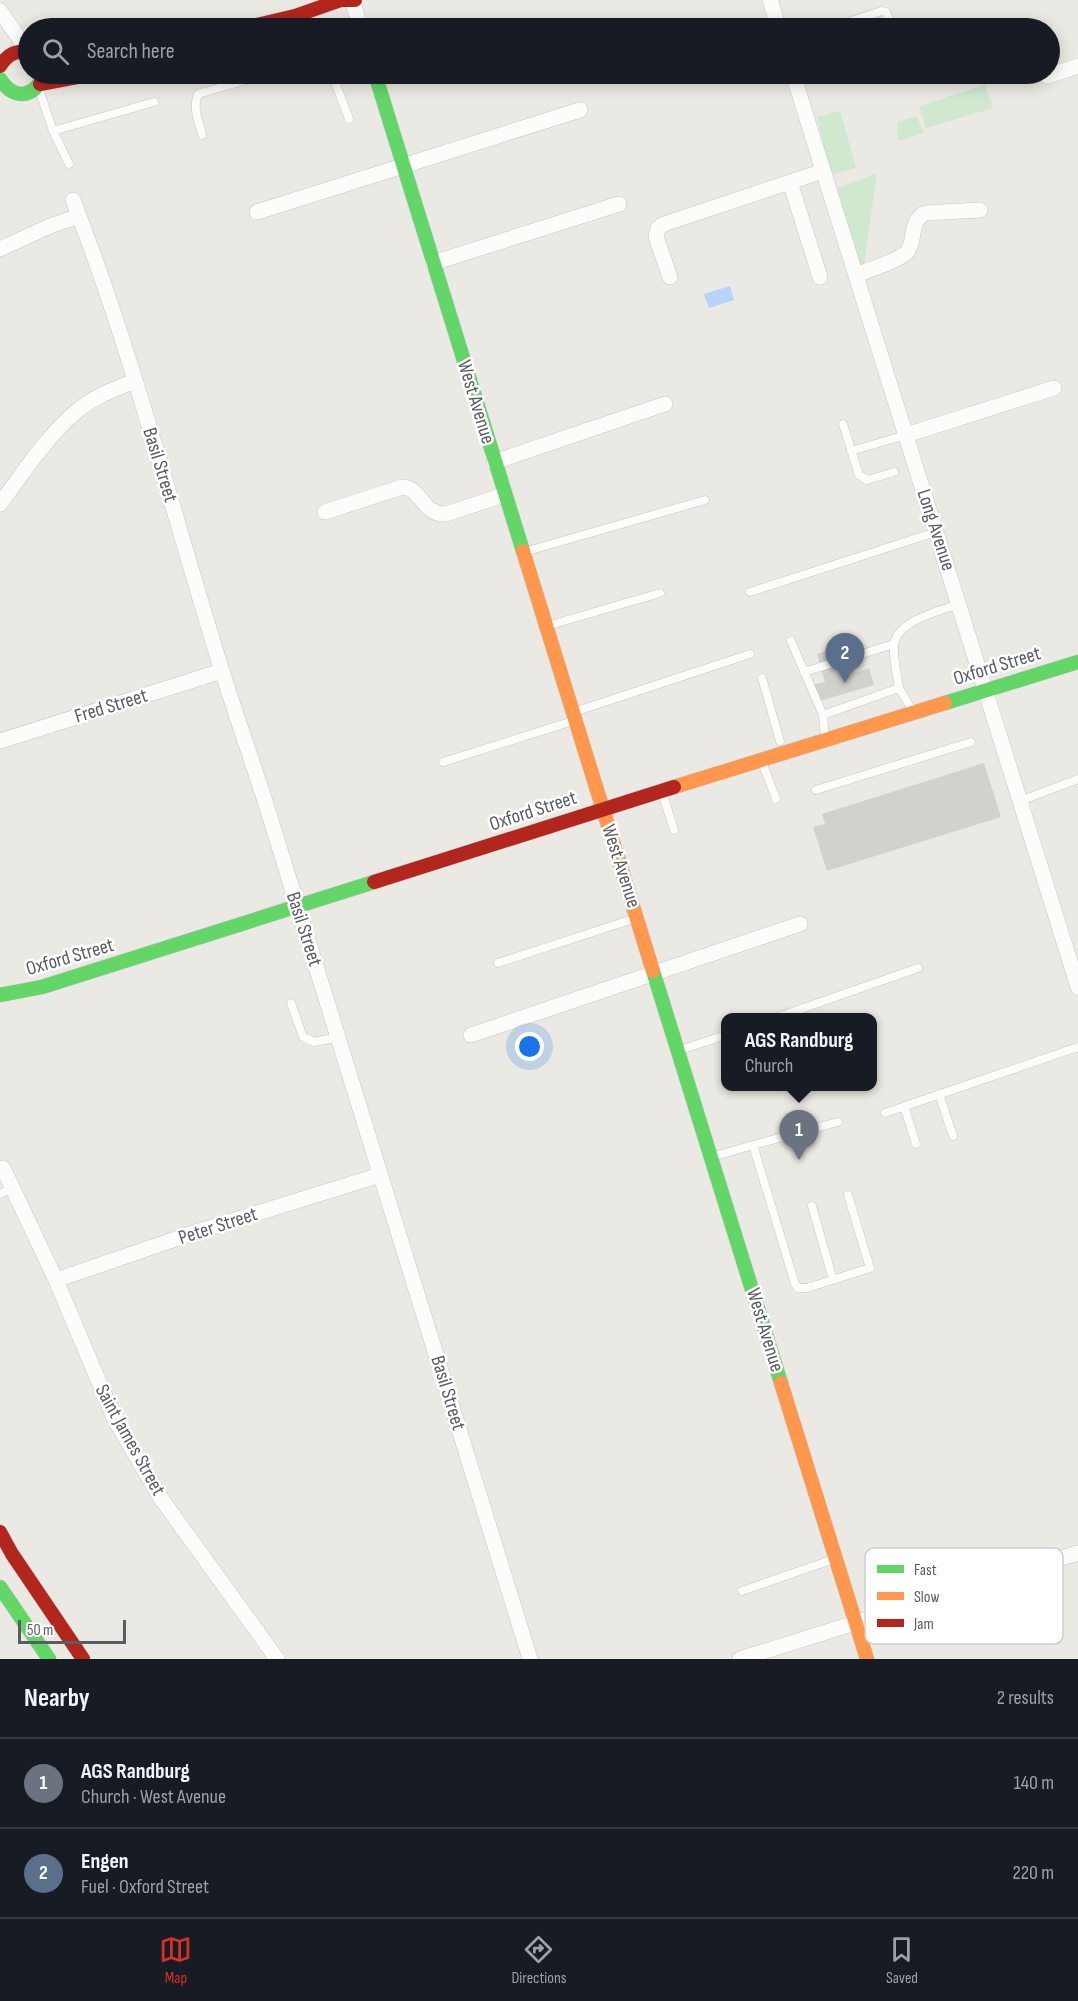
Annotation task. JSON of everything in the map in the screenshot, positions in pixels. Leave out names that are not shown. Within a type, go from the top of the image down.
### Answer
[{"type":"street","points":[[286,18],[341,0],[353,0]]},
{"type":"street","points":[[313,18],[344,9],[353,0]]},
{"type":"street","points":[[353,0],[358,18]]},
{"type":"street","points":[[770,0],[776,18]]},
{"type":"street","points":[[0,11],[18,37]]},
{"type":"street","points":[[1,60],[18,52]]},
{"type":"street","points":[[1060,72],[1078,66]]},
{"type":"street","points":[[0,79],[6,94],[29,94],[39,84]]},
{"type":"street","name":"West Avenue","points":[[378,84],[867,1659]]},
{"type":"street","name":"Long Avenue","points":[[796,84],[984,690],[1073,955],[1078,987]]},
{"type":"street","points":[[257,212],[580,110]]},
{"type":"street","points":[[670,277],[656,237],[658,228],[664,224],[823,171]]},
{"type":"street","points":[[790,182],[820,277]]},
{"type":"street","name":"Basil Street","points":[[73,200],[135,381],[222,671],[339,1037],[530,1659]]},
{"type":"street","points":[[433,263],[619,204]]},
{"type":"street","points":[[856,275],[901,256],[909,250],[914,226],[918,217],[925,213],[980,210]]},
{"type":"street","points":[[0,249],[50,226],[79,216]]},
{"type":"street","points":[[0,504],[34,459],[77,410],[110,390],[135,381]]},
{"type":"street","points":[[906,435],[1054,388]]},
{"type":"street","points":[[494,462],[665,404]]},
{"type":"street","points":[[325,512],[402,487],[412,490],[430,511],[440,515],[504,495]]},
{"type":"street","name":"Oxford Street","points":[[0,995],[42,987],[602,809],[1078,662]]},
{"type":"street","name":"Fred Street","points":[[0,741],[222,671]]},
{"type":"street","points":[[471,1035],[800,924]]},
{"type":"street","name":"Saint James Street","points":[[3,1168],[6,1191],[56,1280],[120,1429],[160,1497],[277,1659]]},
{"type":"street","name":"Peter Street","points":[[56,1280],[193,1233],[380,1175]]},
{"type":"street","points":[[0,1532],[12,1554],[82,1659]]},
{"type":"street","points":[[1063,1558],[1078,1553]]},
{"type":"street","points":[[0,1587],[48,1659]]},
{"type":"street","points":[[740,1659],[865,1619]]},
{"type":"lane","points":[[861,18],[882,11],[886,12],[890,18]]},
{"type":"lane","points":[[41,84],[52,131],[69,164]]},
{"type":"lane","points":[[202,135],[195,108],[198,94],[231,84]]},
{"type":"lane","points":[[336,84],[349,119]]},
{"type":"lane","points":[[52,131],[154,102]]},
{"type":"lane","points":[[843,424],[859,476],[867,480],[894,472]]},
{"type":"lane","points":[[851,451],[906,435]]},
{"type":"lane","points":[[523,553],[705,500]]},
{"type":"lane","points":[[750,592],[936,532]]},
{"type":"lane","points":[[546,626],[660,593]]},
{"type":"lane","points":[[914,712],[899,688],[894,644],[896,636],[912,622],[959,604]]},
{"type":"lane","points":[[791,641],[823,715],[825,741]]},
{"type":"lane","points":[[804,672],[894,644]]},
{"type":"lane","points":[[443,762],[750,654]]},
{"type":"lane","points":[[762,678],[780,741]]},
{"type":"lane","points":[[823,715],[899,688]]},
{"type":"lane","points":[[816,790],[971,742]]},
{"type":"lane","points":[[762,760],[776,799]]},
{"type":"lane","points":[[1020,801],[1078,779]]},
{"type":"lane","points":[[662,791],[674,830]]},
{"type":"lane","points":[[498,963],[637,917]]},
{"type":"lane","points":[[787,1013],[918,968]]},
{"type":"lane","points":[[291,1003],[303,1037],[314,1042],[339,1037]]},
{"type":"lane","points":[[679,1050],[721,1037]]},
{"type":"lane","points":[[885,1113],[1078,1047]]},
{"type":"lane","points":[[939,1094],[953,1136]]},
{"type":"lane","points":[[904,1106],[916,1144]]},
{"type":"lane","points":[[711,1157],[838,1122]]},
{"type":"lane","points":[[753,1146],[795,1284],[802,1289],[869,1269],[848,1195]]},
{"type":"lane","points":[[812,1206],[833,1280]]},
{"type":"lane","points":[[741,1591],[836,1559]]},
{"type":"green space","points":[[985,85],[993,108],[926,128],[919,106]]},
{"type":"green space","points":[[840,111],[856,168],[831,174],[817,117]]},
{"type":"green space","points":[[917,116],[923,133],[898,141],[897,122]]},
{"type":"green space","points":[[877,173],[862,277],[833,190]]},
{"type":"water","points":[[730,286],[734,300],[709,308],[704,294]]},
{"type":"building","points":[[847,645],[855,673],[869,668],[874,685],[813,703],[808,686],[825,682],[817,654]]},
{"type":"building","points":[[984,763],[1001,817],[827,871],[813,827],[825,824],[822,814]]},
{"type":"traffic: fast","points":[[0,79],[12,91],[24,94],[38,84]]},
{"type":"traffic: fast","points":[[378,84],[523,551]]},
{"type":"traffic: fast","points":[[945,703],[1078,662]]},
{"type":"traffic: fast","points":[[0,995],[42,987],[374,882]]},
{"type":"traffic: fast","points":[[653,971],[781,1383]]},
{"type":"traffic: fast","points":[[0,1587],[49,1659]]},
{"type":"traffic: slow","points":[[523,551],[653,971]]},
{"type":"traffic: slow","points":[[674,787],[945,703]]},
{"type":"traffic: slow","points":[[781,1383],[867,1659]]},
{"type":"traffic: jam","points":[[286,18],[341,0],[355,0]]},
{"type":"traffic: jam","points":[[0,66],[12,54],[18,52]]},
{"type":"traffic: jam","points":[[374,882],[674,787]]},
{"type":"traffic: jam","points":[[0,1532],[12,1554],[83,1659]]},
{"type":"place","name":"Engen","points":[[845,683]]},
{"type":"place","name":"AGS Randburg","points":[[799,1160]]}]
